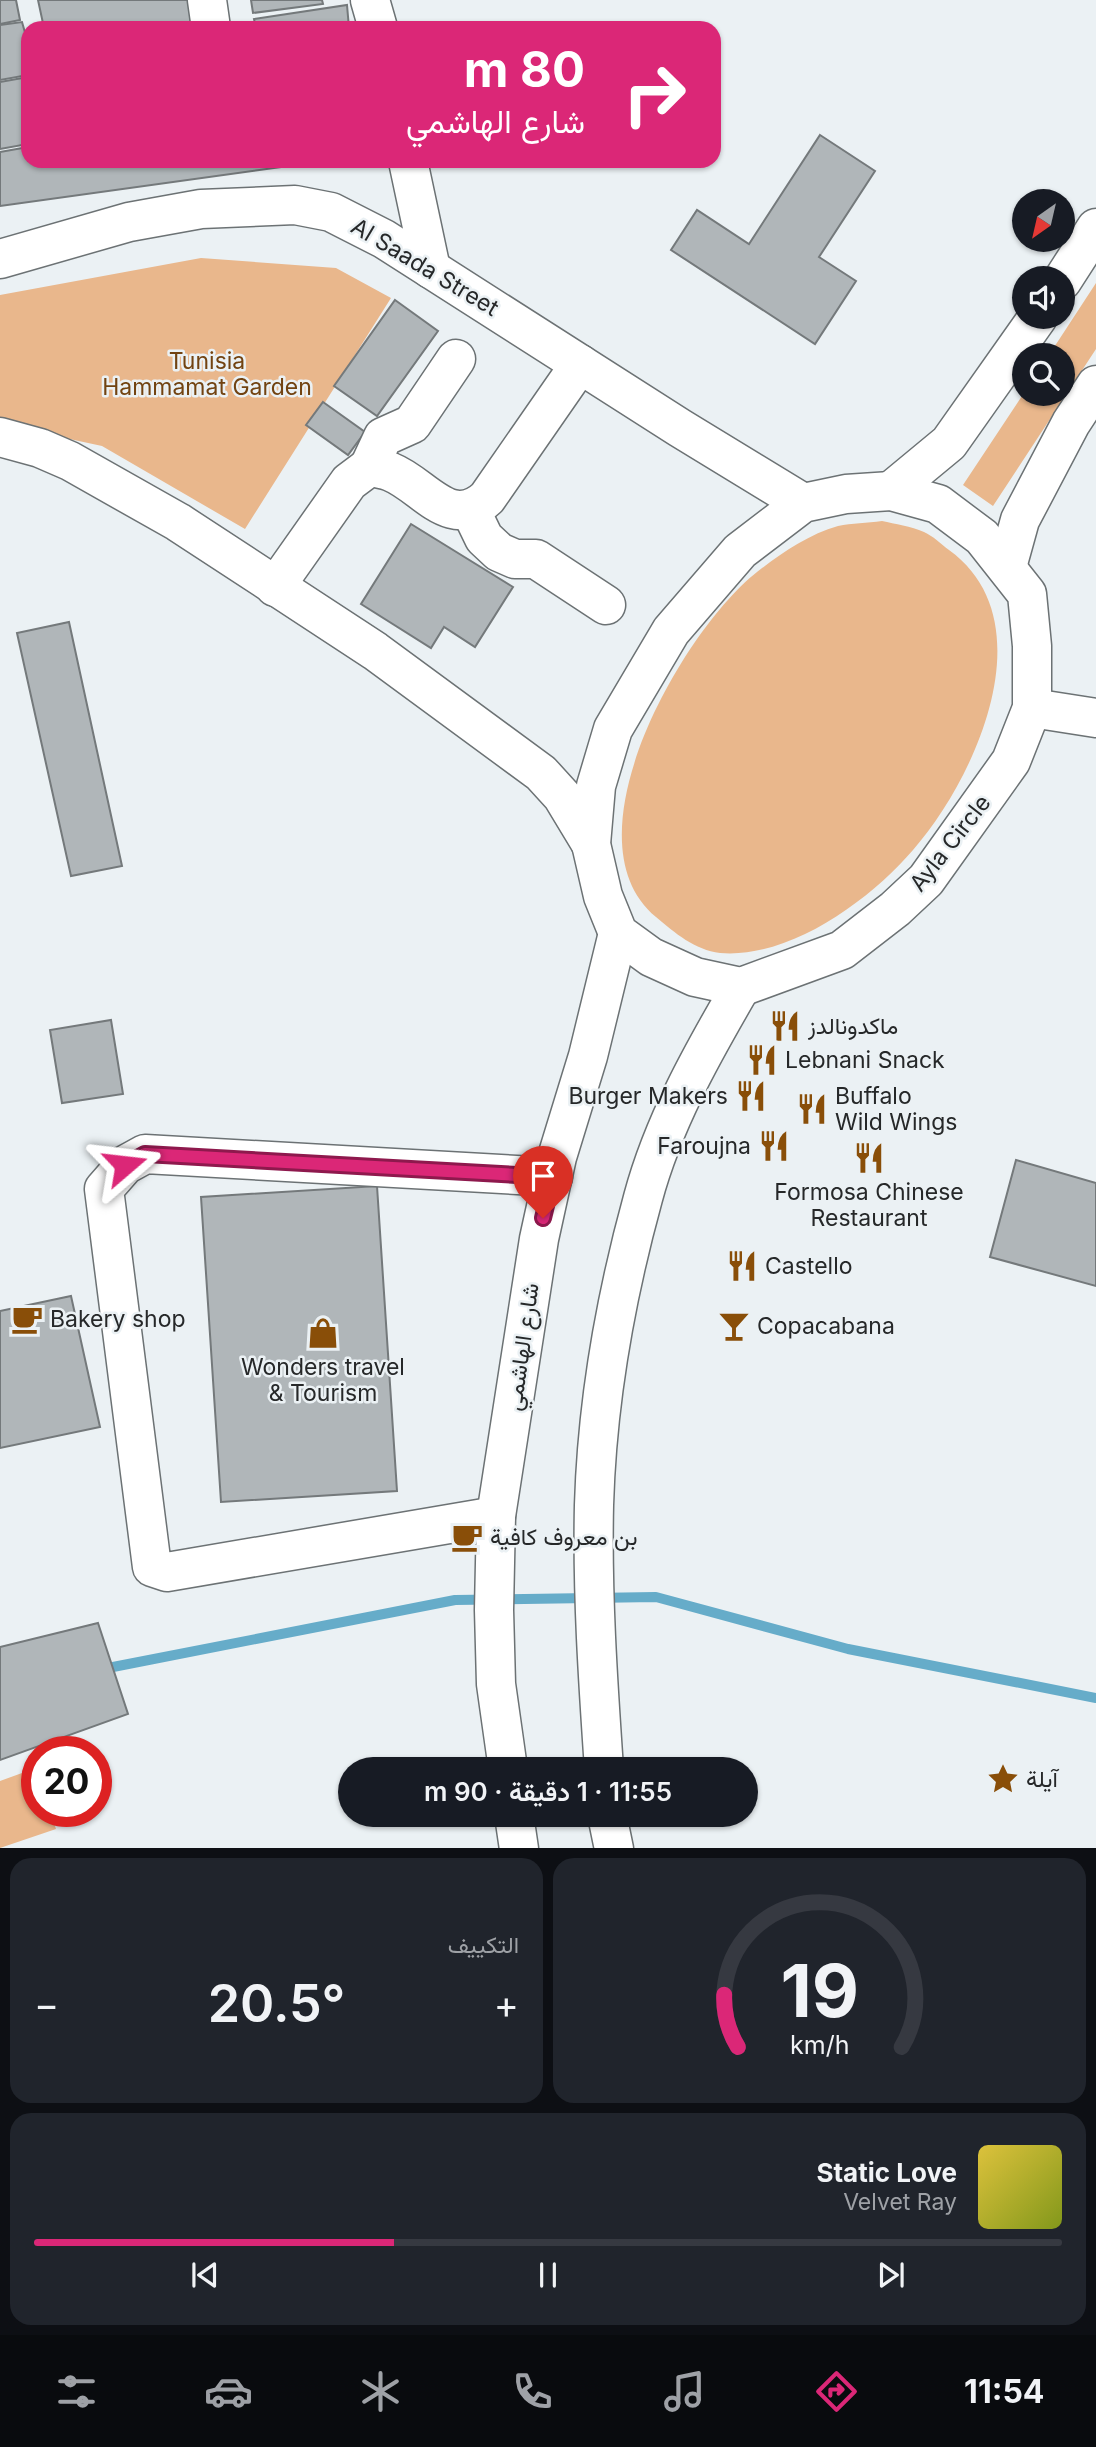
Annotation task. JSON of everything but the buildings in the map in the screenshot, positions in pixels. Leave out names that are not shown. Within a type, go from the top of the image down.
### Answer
[{"type":"main road","points":[[207,0],[210,21]]},
{"type":"main road","points":[[370,0],[376,21]]},
{"type":"main road","points":[[409,168],[431,269]]},
{"type":"main road","name":"Al Saada Street","points":[[0,259],[129,222],[189,211],[295,205],[331,212],[356,222],[803,503]]},
{"type":"main road","points":[[1072,266],[1096,228]]},
{"type":"main road","points":[[891,491],[949,443],[1030,329]]},
{"type":"main road","points":[[275,587],[349,482],[369,467],[383,437],[412,424],[456,359]]},
{"type":"main road","points":[[369,467],[392,472],[439,503],[462,512],[470,509],[487,498],[580,364]]},
{"type":"main road","points":[[1007,567],[1020,520],[1071,423],[1096,385]]},
{"type":"main road","points":[[0,437],[40,448],[111,482],[375,651],[541,773],[562,796],[591,844]]},
{"type":"main road","name":"Ayla Circle","points":[[618,933],[603,897],[591,844],[596,786],[613,729],[644,672],[671,631],[740,551],[803,503],[846,494],[891,491],[938,504],[982,537],[1027,594],[1032,646],[1031,708],[1011,761],[926,880],[842,950],[741,987]]},
{"type":"main road","points":[[470,509],[484,538],[499,552],[515,559],[536,559],[606,605]]},
{"type":"main road","points":[[1031,708],[1096,718]]},
{"type":"main road","points":[[603,1757],[594,1503],[603,1398],[643,1196],[670,1123],[701,1056],[741,987],[695,977],[651,957],[618,933]]},
{"type":"main road","name":"شارع الهاشمي","points":[[506,1757],[494,1610],[496,1516],[539,1239],[618,933]]},
{"type":"main road","points":[[496,1516],[167,1572],[152,1567],[104,1189],[125,1165],[145,1154],[553,1177]]},
{"type":"main road","points":[[516,1827],[519,1848]]},
{"type":"main road","points":[[609,1827],[614,1848]]},
{"type":"green space","name":"Tunisia Hammamat Garden","points":[[201,258],[336,268],[391,298],[245,529],[102,446],[0,424],[0,295]]},
{"type":"green space","points":[[1096,283],[1096,349],[1075,381],[1075,343],[1057,343],[1066,329],[1075,329],[1075,315]]},
{"type":"green space","points":[[1015,406],[1059,406],[993,506],[963,485]]},
{"type":"green space","points":[[882,521],[914,528],[931,536],[978,580],[994,617],[997,657],[991,700],[978,742],[959,783],[937,819],[913,850],[875,888],[851,906],[827,923],[774,946],[747,952],[720,953],[694,945],[656,917],[630,882],[622,838],[627,789],[644,737],[668,686],[697,639],[728,600],[757,572],[795,545],[816,534],[843,525]]},
{"type":"green space","points":[[21,1773],[21,1827],[56,1829],[0,1848],[0,1781]]},
{"type":"waterway","points":[[113,1667],[455,1600],[656,1597],[848,1649],[1096,1698]]},
{"type":"place","name":"ماكدونالدز","points":[[785,1026]]},
{"type":"place","name":"Lebnani Snack","points":[[762,1060]]},
{"type":"place","name":"Burger Makers","points":[[751,1096]]},
{"type":"place","name":"Buffalo Wild Wings","points":[[812,1109]]},
{"type":"place","name":"Faroujna","points":[[774,1146]]},
{"type":"place","name":"Formosa Chinese Restaurant","points":[[869,1158]]},
{"type":"place","name":"Castello","points":[[742,1266]]},
{"type":"place","name":"Bakery shop","points":[[27,1319]]},
{"type":"place","name":"Copacabana","points":[[734,1326]]},
{"type":"place","name":"Wonders travel & Tourism","points":[[323,1333]]},
{"type":"place","name":"بن معروف كافية","points":[[467,1537]]},
{"type":"place","name":"آيلة","points":[[1003,1779]]},
{"type":"route","points":[[125,1165],[145,1154],[553,1177],[543,1218]]}]
